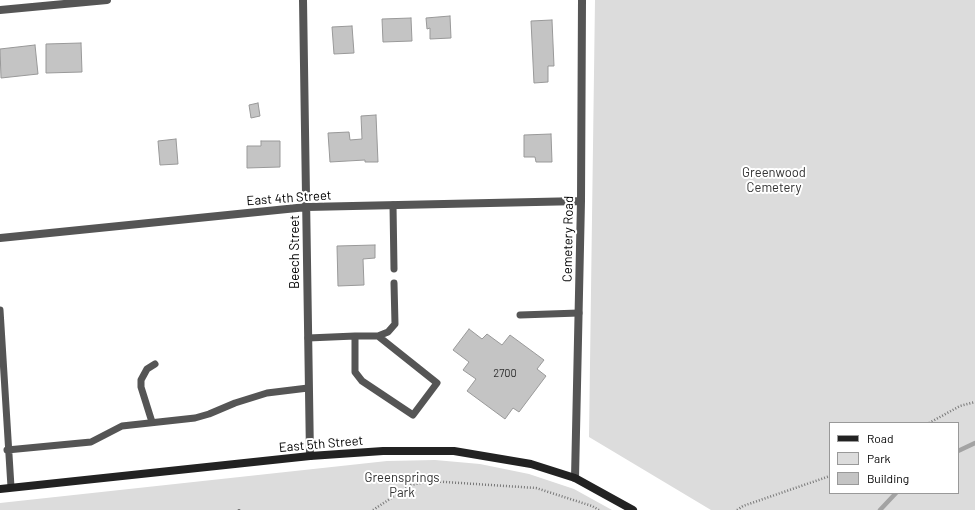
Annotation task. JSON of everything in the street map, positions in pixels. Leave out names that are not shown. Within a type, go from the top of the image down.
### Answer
[{"type":"main road","name":"East 5th Street","points":[[0,489],[310,456],[390,451],[454,451],[530,464],[575,478],[633,510]]},
{"type":"street","points":[[0,10],[107,0]]},
{"type":"street","name":"Beech Street","points":[[303,0],[310,456]]},
{"type":"street","name":"Cemetery Road","points":[[575,478],[581,201],[582,0]]},
{"type":"street","name":"East 4th Street","points":[[0,238],[307,207],[581,201]]},
{"type":"lane","points":[[393,205],[394,269]]},
{"type":"lane","points":[[308,338],[378,336],[388,332],[395,324],[394,283]]},
{"type":"lane","points":[[0,310],[7,450],[11,488]]},
{"type":"lane","points":[[520,315],[579,313]]},
{"type":"lane","points":[[355,336],[355,372],[362,381],[413,415],[437,383],[378,336]]},
{"type":"lane","points":[[152,422],[141,387],[141,380],[147,369],[155,364]]},
{"type":"lane","points":[[7,450],[91,442],[122,426],[195,418],[267,393],[308,388]]},
{"type":"path","points":[[931,422],[960,406],[975,402]]},
{"type":"path","points":[[738,510],[743,506],[829,476]]},
{"type":"path","points":[[373,510],[411,485],[430,481],[536,488],[592,506],[599,510]]},
{"type":"green space","name":"Greenwood Cemetery","points":[[595,0],[975,0],[975,510],[711,510],[589,437]]},
{"type":"green space","name":"Greensprings Park","points":[[435,460],[480,464],[529,474],[574,489],[612,510],[0,510],[0,503],[387,461]]},
{"type":"building","points":[[450,16],[451,38],[430,39],[430,28],[427,29],[426,18]]},
{"type":"building","points":[[411,18],[412,41],[383,42],[382,19]]},
{"type":"building","points":[[552,20],[554,66],[548,66],[548,82],[534,83],[531,21]]},
{"type":"building","points":[[352,26],[354,53],[334,54],[332,27]]},
{"type":"building","points":[[81,43],[82,72],[46,73],[46,44]]},
{"type":"building","points":[[35,45],[38,74],[1,78],[0,49]]},
{"type":"building","points":[[258,103],[260,116],[251,118],[249,105]]},
{"type":"building","points":[[376,115],[378,162],[365,162],[365,160],[330,162],[328,133],[349,132],[350,140],[362,139],[361,116]]},
{"type":"building","points":[[551,134],[552,162],[536,162],[535,157],[524,157],[524,135]]},
{"type":"building","points":[[176,139],[178,164],[160,165],[158,141]]},
{"type":"building","points":[[261,141],[280,141],[280,167],[247,168],[247,146],[261,146]]},
{"type":"building","points":[[375,245],[375,258],[363,259],[364,285],[338,286],[337,246]]},
{"type":"building","points":[[469,329],[482,339],[487,334],[502,345],[510,335],[544,360],[537,369],[546,376],[519,412],[513,408],[505,419],[467,391],[476,379],[463,370],[469,362],[453,350]]},
{"type":"waterway","points":[[959,451],[975,443]]},
{"type":"waterway","points":[[880,510],[895,494]]}]
